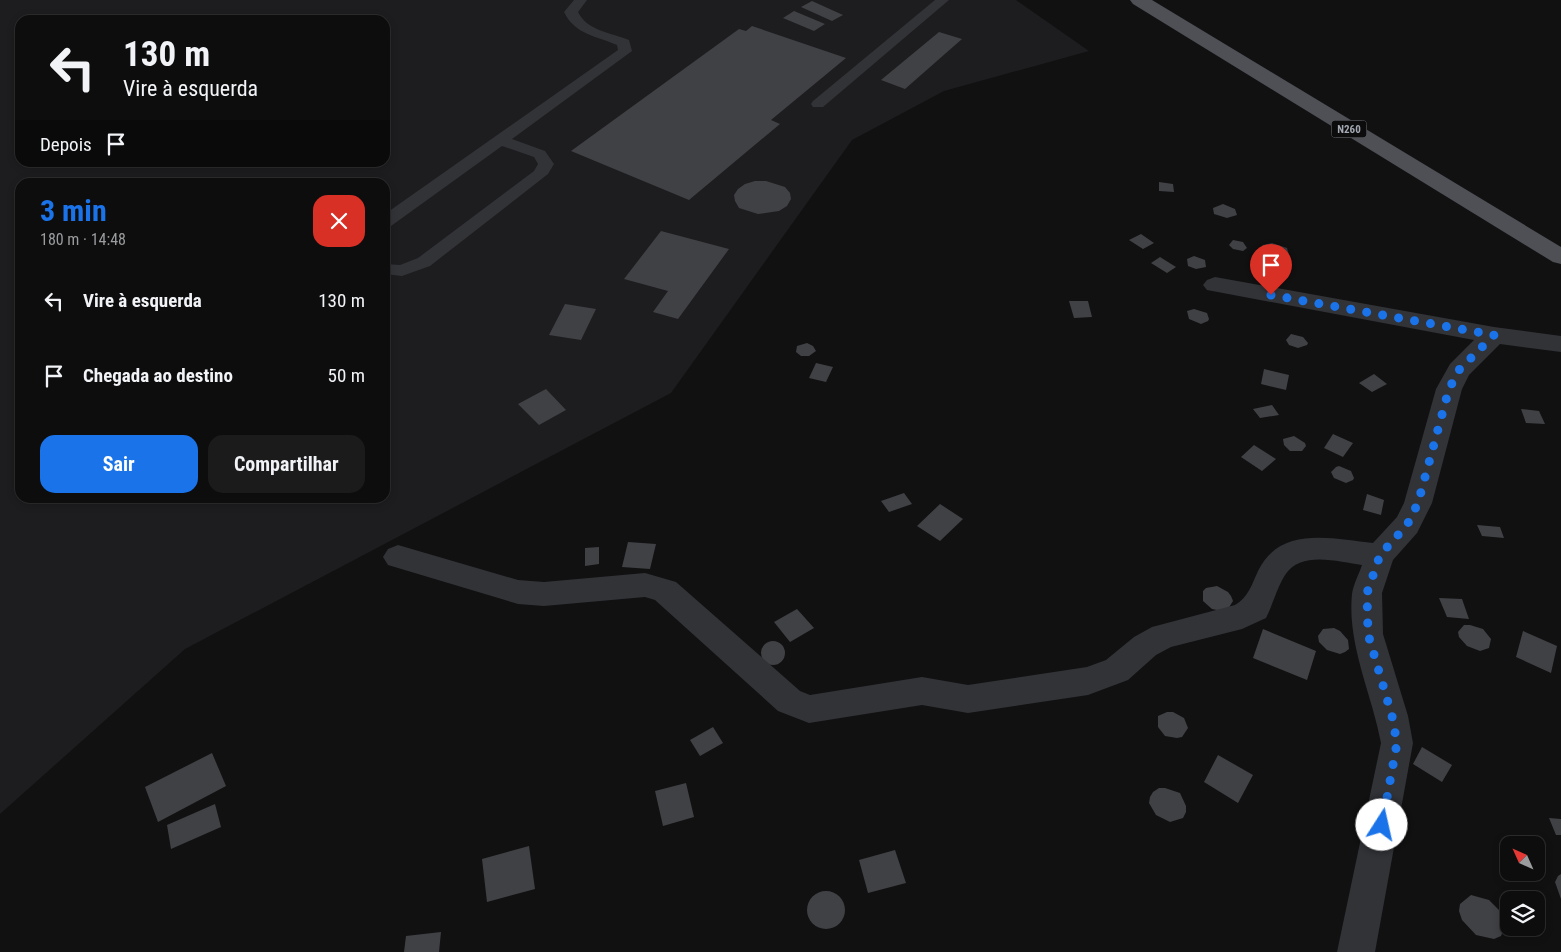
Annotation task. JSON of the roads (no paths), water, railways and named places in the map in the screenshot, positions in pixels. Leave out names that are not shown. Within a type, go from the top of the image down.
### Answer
[{"type":"main road","name":"N260","points":[[1139,0],[1561,257]]},
{"type":"street","points":[[1215,285],[1494,335],[1561,344]]},
{"type":"street","points":[[1356,952],[1397,743],[1392,716],[1368,634],[1367,593],[1380,555],[1407,525],[1418,503],[1449,389],[1459,370],[1494,335]]},
{"type":"street","points":[[398,557],[518,592],[544,594],[645,585],[665,591],[790,701],[809,709],[922,691],[968,699],[1088,681],[1117,670],[1145,646],[1164,636],[1242,616],[1255,609],[1275,566],[1291,552],[1313,548],[1380,555]]},
{"type":"lane","points":[[390,218],[624,51],[624,43],[584,28],[573,20],[571,12],[581,0]]},
{"type":"lane","points":[[818,104],[943,0]]},
{"type":"lane","points":[[390,270],[402,271],[424,262],[540,174],[546,164],[540,154],[501,140]]}]
